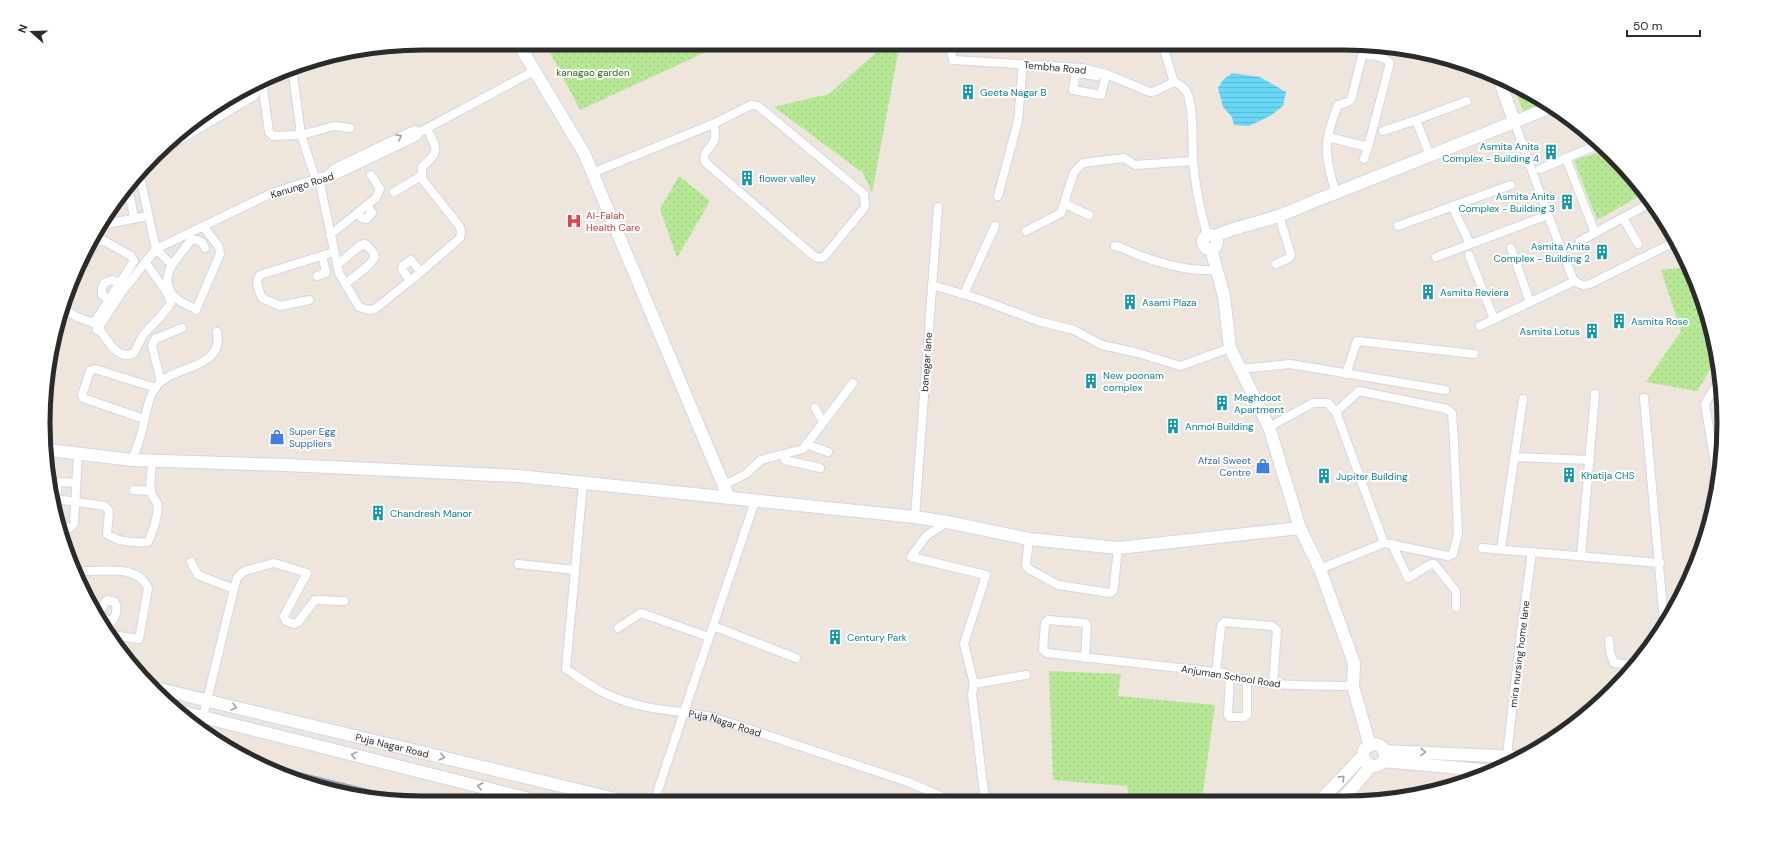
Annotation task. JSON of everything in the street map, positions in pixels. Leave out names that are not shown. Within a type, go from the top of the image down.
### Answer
[{"type":"street","points":[[522,50],[584,154],[729,498]]},
{"type":"street","name":"Tembha Road","points":[[951,50],[953,60],[1082,68],[1150,92],[1156,92],[1174,82]]},
{"type":"street","points":[[1164,50],[1174,82],[1181,84],[1188,93],[1191,107],[1193,161],[1199,207],[1211,236],[1218,240],[1217,245],[1211,249],[1224,296],[1230,348],[1269,426],[1300,528],[1320,569],[1354,663],[1353,686],[1370,746]]},
{"type":"street","points":[[1336,193],[1327,157],[1329,127],[1338,105],[1351,100],[1362,56],[1369,54],[1387,60],[1390,63],[1364,159]]},
{"type":"street","points":[[998,196],[1018,121],[1023,64]]},
{"type":"street","name":"Kanungo Road","points":[[97,327],[119,289],[146,263],[156,249],[272,193],[328,175],[336,175],[416,137],[424,130],[534,71]]},
{"type":"street","points":[[293,74],[301,135],[317,179],[337,265],[345,284],[359,307],[369,310],[375,309],[460,238],[460,227],[422,179],[422,167],[434,156],[436,152],[436,145],[424,130]]},
{"type":"street","points":[[1501,84],[1548,215],[1575,281],[1584,286],[1590,284],[1671,244]]},
{"type":"street","points":[[263,86],[270,135],[301,135],[334,126],[350,128]]},
{"type":"street","points":[[184,137],[254,96],[256,89]]},
{"type":"street","points":[[1383,131],[1467,101]]},
{"type":"street","points":[[592,173],[713,124],[751,105],[758,106],[864,194],[864,207],[824,257],[814,257],[705,162],[705,154],[715,140],[716,136],[713,124]]},
{"type":"street","points":[[222,109],[224,113]]},
{"type":"street","points":[[1211,236],[1278,216],[1545,109]]},
{"type":"street","points":[[1416,120],[1430,156]]},
{"type":"street","points":[[1328,137],[1368,147]]},
{"type":"street","points":[[1540,168],[1594,146]]},
{"type":"street","points":[[1026,231],[1061,213],[1074,172],[1083,163],[1124,158],[1135,165],[1193,161]]},
{"type":"street","points":[[1566,158],[1595,233]]},
{"type":"street","points":[[330,235],[376,198],[380,189],[370,175]]},
{"type":"street","points":[[394,192],[421,176]]},
{"type":"street","points":[[140,180],[156,249],[172,265]]},
{"type":"street","points":[[1398,226],[1510,185]]},
{"type":"street","points":[[129,193],[134,218]]},
{"type":"street","points":[[1064,204],[1089,215]]},
{"type":"street","points":[[1580,241],[1646,205]]},
{"type":"street","points":[[1452,206],[1470,244]]},
{"type":"street","name":"banegar lane","points":[[915,517],[938,207]]},
{"type":"street","points":[[1436,257],[1548,215]]},
{"type":"street","points":[[108,223],[148,216]]},
{"type":"street","points":[[1276,264],[1289,258],[1291,255],[1278,216]]},
{"type":"street","points":[[1623,218],[1638,244]]},
{"type":"street","points":[[203,226],[219,247],[220,254],[196,310],[176,299],[167,286],[166,281],[172,265],[191,240],[197,239],[201,241],[206,248]]},
{"type":"street","points":[[964,294],[996,226]]},
{"type":"street","points":[[97,242],[103,240],[131,256],[134,262],[119,289],[109,299],[97,327]]},
{"type":"street","points":[[337,265],[361,245],[365,244],[373,252],[375,257],[373,261],[345,284]]},
{"type":"street","points":[[1115,246],[1120,246],[1131,252],[1184,268],[1200,271],[1216,270]]},
{"type":"street","points":[[1511,248],[1530,302]]},
{"type":"street","points":[[309,300],[280,306],[262,298],[256,282],[257,278],[260,274],[334,252]]},
{"type":"street","points":[[1470,255],[1494,319]]},
{"type":"street","points":[[317,276],[326,273],[322,256]]},
{"type":"street","points":[[410,281],[402,269],[408,262],[412,260],[421,272]]},
{"type":"street","points":[[67,311],[97,327],[106,340],[120,354],[127,356],[131,355],[134,353],[143,335],[171,302],[166,291],[146,263]]},
{"type":"street","points":[[109,299],[102,295],[104,283],[112,280],[119,289]]},
{"type":"street","points":[[1480,326],[1575,281]]},
{"type":"street","points":[[932,285],[964,294],[1038,321],[1074,330],[1102,345],[1138,352],[1180,366],[1230,348]]},
{"type":"street","points":[[161,381],[152,342],[155,339],[182,328]]},
{"type":"street","points":[[132,460],[150,399],[156,388],[161,381],[211,357],[218,343],[217,332]]},
{"type":"street","points":[[1346,374],[1357,341],[1474,354]]},
{"type":"street","points":[[1240,369],[1290,364],[1445,390]]},
{"type":"street","points":[[144,418],[83,398],[82,395],[90,371],[95,369],[156,388]]},
{"type":"street","points":[[724,485],[746,474],[761,460],[782,458],[803,448],[853,383]]},
{"type":"street","points":[[1715,387],[1705,404],[1715,463]]},
{"type":"street","points":[[1320,569],[1388,544],[1448,556],[1453,554],[1458,534],[1452,412],[1447,409],[1359,391],[1336,412]]},
{"type":"street","points":[[1581,556],[1595,394]]},
{"type":"street","points":[[1644,398],[1664,615]]},
{"type":"street","points":[[1501,548],[1523,399]]},
{"type":"street","points":[[1269,426],[1313,403],[1328,403],[1336,412],[1388,544],[1408,578],[1431,564],[1434,564],[1456,591],[1456,607]]},
{"type":"street","points":[[815,408],[823,422]]},
{"type":"street","points":[[806,444],[828,452]]},
{"type":"street","points":[[51,450],[132,460],[286,465],[518,476],[915,517],[1029,539],[1118,548],[1300,528]]},
{"type":"street","points":[[65,527],[70,528],[74,524],[78,454]]},
{"type":"street","points":[[1515,457],[1590,460]]},
{"type":"street","points":[[782,458],[820,468]]},
{"type":"street","points":[[58,500],[105,506],[108,508],[107,534],[111,538],[148,542],[157,516],[158,508],[157,502],[150,491],[152,461]]},
{"type":"street","points":[[56,491],[59,482],[76,483]]},
{"type":"street","points":[[583,483],[566,669],[601,691],[634,704],[669,711],[684,712],[656,796]]},
{"type":"street","points":[[134,490],[150,491]]},
{"type":"street","name":"Puja Nagar Road","points":[[755,501],[684,712],[712,717],[908,782],[940,796]]},
{"type":"street","points":[[946,522],[926,536],[911,557],[986,575],[964,644],[974,684],[972,694],[984,796]]},
{"type":"street","points":[[1029,539],[1026,565],[1029,569],[1058,585],[1110,593],[1113,591],[1118,548]]},
{"type":"street","points":[[1482,548],[1501,548],[1660,563]]},
{"type":"street","name":"mira nursing home lane","points":[[1511,757],[1521,632],[1532,552]]},
{"type":"street","points":[[191,562],[198,576],[234,588]]},
{"type":"street","points":[[203,717],[234,588],[237,578],[244,571],[274,563],[307,574],[284,616],[286,621],[297,624],[315,600],[344,601]]},
{"type":"street","points":[[518,564],[575,570]]},
{"type":"street","points":[[81,574],[86,571],[128,571],[137,574],[146,584],[148,588],[139,639],[116,635]]},
{"type":"street","points":[[100,610],[107,600],[115,602],[117,607],[110,623]]},
{"type":"street","points":[[618,628],[641,613],[709,637]]},
{"type":"street","points":[[105,618],[110,623],[111,626]]},
{"type":"street","name":"Anjuman School Road","points":[[1085,658],[1087,626],[1085,623],[1048,620],[1045,623],[1043,650],[1047,653],[1085,658],[1224,672],[1230,676],[1273,684],[1353,686]]},
{"type":"street","points":[[1216,672],[1221,626],[1224,622],[1272,626],[1277,630],[1273,684]]},
{"type":"street","points":[[713,626],[796,658]]},
{"type":"street","points":[[1609,640],[1610,652],[1614,663],[1628,664]]},
{"type":"street","points":[[974,684],[1026,675]]},
{"type":"street","points":[[1230,676],[1228,715],[1230,717],[1245,717],[1246,715],[1247,679]]},
{"type":"street","name":"Puja Nagar Road","points":[[162,690],[603,796]]},
{"type":"street","name":"Puja Nagar Road","points":[[190,714],[517,796]]},
{"type":"street","points":[[1372,766],[1366,762],[1364,756],[1365,750],[1370,746],[1377,745],[1383,756]]},
{"type":"street","points":[[1325,796],[1364,756]]},
{"type":"street","points":[[1383,756],[1505,760]]},
{"type":"street","points":[[1346,796],[1372,766],[1378,765],[1383,756]]},
{"type":"street","points":[[1383,756],[1483,769]]},
{"type":"green space","name":"kanagao garden","points":[[549,50],[708,51],[580,110]]},
{"type":"green space","points":[[879,50],[899,50],[872,193],[863,173],[774,107],[829,94]]},
{"type":"green space","points":[[1516,92],[1538,105],[1523,111]]},
{"type":"green space","points":[[1600,152],[1640,196],[1597,220],[1574,160]]},
{"type":"green space","points":[[679,176],[710,201],[677,258],[660,209]]},
{"type":"green space","points":[[1683,268],[1704,326],[1713,366],[1697,391],[1646,382],[1681,331],[1661,270]]},
{"type":"green space","points":[[1049,671],[1121,674],[1118,696],[1215,705],[1203,796],[1129,796],[1127,786],[1053,780]]},
{"type":"water","points":[[1232,73],[1260,77],[1286,92],[1283,106],[1270,116],[1249,126],[1234,125],[1232,117],[1223,107],[1218,88],[1223,80]]},
{"type":"railway","points":[[287,771],[380,793]]},
{"type":"place","name":"Geeta Nagar B","points":[[968,92]]},
{"type":"place","name":"Asmita Anita Complex - Building 4","points":[[1551,152]]},
{"type":"place","name":"flower valley","points":[[747,178]]},
{"type":"place","name":"Asmita Anita Complex - Building 3","points":[[1567,202]]},
{"type":"place","name":"Al-Falah Health Care","points":[[574,221]]},
{"type":"place","name":"Asmita Anita Complex - Building 2","points":[[1602,252]]},
{"type":"place","name":"Asmita Reviera","points":[[1428,292]]},
{"type":"place","name":"Asami Plaza","points":[[1130,302]]},
{"type":"place","name":"Asmita Rose","points":[[1619,321]]},
{"type":"place","name":"Asmita Lotus","points":[[1592,331]]},
{"type":"place","name":"New poonam complex","points":[[1091,381]]},
{"type":"place","name":"Meghdoot Apartment","points":[[1222,403]]},
{"type":"place","name":"Anmol Building","points":[[1173,426]]},
{"type":"place","name":"Super Egg Suppliers","points":[[277,437]]},
{"type":"place","name":"Afzal Sweet Centre","points":[[1263,466]]},
{"type":"place","name":"Khatija CHS","points":[[1569,475]]},
{"type":"place","name":"Jupiter Building","points":[[1324,476]]},
{"type":"place","name":"Chandresh Manor","points":[[378,513]]},
{"type":"place","name":"Century Park","points":[[835,637]]}]
